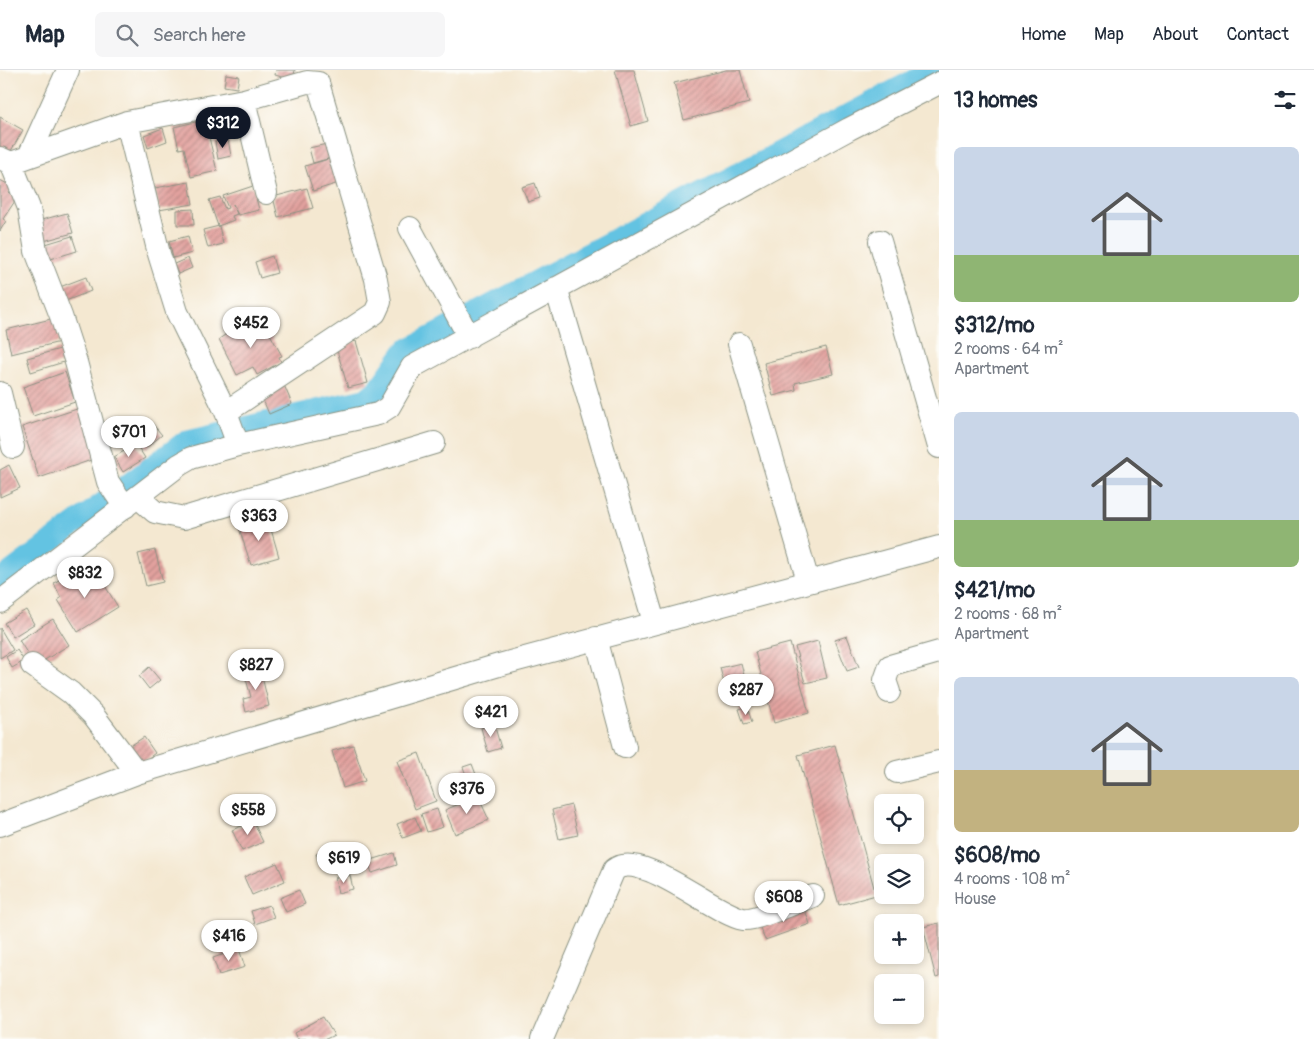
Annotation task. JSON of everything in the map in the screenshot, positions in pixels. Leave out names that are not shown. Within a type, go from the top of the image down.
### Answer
[{"type":"street","points":[[68,70],[13,159],[29,208],[36,251],[67,334],[122,496],[155,512],[184,518],[434,443]]},
{"type":"street","points":[[0,602],[122,496],[191,458],[231,429],[375,313],[380,302],[376,280],[318,83],[307,82],[244,100],[127,122],[13,159]]},
{"type":"street","points":[[231,429],[378,414],[389,407],[412,367],[463,325],[556,288],[849,129],[939,83]]},
{"type":"street","points":[[244,100],[266,193]]},
{"type":"street","points":[[127,122],[159,254],[177,312],[231,429]]},
{"type":"street","points":[[410,228],[463,325]]},
{"type":"street","points":[[880,241],[939,447]]},
{"type":"street","points":[[556,288],[654,622]]},
{"type":"street","points":[[739,344],[808,581]]},
{"type":"street","points":[[0,394],[13,447]]},
{"type":"street","points":[[0,825],[137,773],[596,638],[939,547]]},
{"type":"street","points":[[596,638],[625,746]]},
{"type":"street","points":[[889,692],[885,680],[890,666],[939,652]]},
{"type":"street","points":[[32,665],[71,693],[94,716],[137,773]]},
{"type":"street","points":[[897,772],[939,762]]},
{"type":"street","points":[[542,1039],[614,870],[618,867],[630,865],[676,882],[730,915],[746,919],[812,896]]},
{"type":"building","points":[[276,70],[295,70],[293,80],[275,75]]},
{"type":"building","points":[[615,70],[634,70],[648,121],[631,126]]},
{"type":"building","points":[[726,70],[740,70],[749,103],[684,120],[674,83]]},
{"type":"building","points":[[226,74],[239,76],[237,88],[224,86]]},
{"type":"building","points":[[237,110],[243,131],[222,137],[215,116]]},
{"type":"building","points":[[0,117],[23,130],[8,156],[0,152]]},
{"type":"building","points":[[213,118],[217,136],[209,137],[217,171],[191,177],[184,148],[179,149],[174,127]]},
{"type":"building","points":[[163,128],[167,141],[148,148],[144,135]]},
{"type":"building","points":[[228,139],[231,156],[218,159],[215,142]]},
{"type":"building","points":[[327,144],[331,158],[313,163],[309,148]]},
{"type":"building","points":[[335,157],[342,182],[313,191],[305,166]]},
{"type":"building","points":[[0,180],[13,187],[9,193],[17,198],[3,219],[6,221],[0,231]]},
{"type":"building","points":[[189,182],[193,204],[159,210],[155,188]]},
{"type":"building","points":[[535,183],[540,198],[528,202],[522,187]]},
{"type":"building","points":[[253,186],[259,210],[238,215],[233,204],[237,214],[232,216],[234,220],[218,226],[209,200],[220,197],[225,209],[228,208],[223,196]]},
{"type":"building","points":[[307,188],[313,208],[278,217],[273,197]]},
{"type":"building","points":[[193,209],[194,225],[177,225],[177,210]]},
{"type":"building","points":[[67,213],[73,233],[40,242],[34,222]]},
{"type":"building","points":[[219,226],[223,244],[208,248],[203,230]]},
{"type":"building","points":[[72,236],[77,251],[44,261],[39,246]]},
{"type":"building","points":[[188,236],[192,253],[173,258],[169,241]]},
{"type":"building","points":[[272,256],[277,273],[260,278],[255,262]]},
{"type":"building","points":[[188,258],[192,268],[178,274],[174,264]]},
{"type":"building","points":[[86,277],[91,291],[58,304],[52,290]]},
{"type":"building","points":[[55,318],[60,342],[11,354],[6,330]]},
{"type":"building","points":[[243,323],[247,323],[251,330],[264,323],[282,356],[279,357],[281,362],[257,375],[253,367],[237,375],[219,339]]},
{"type":"building","points":[[356,341],[368,383],[348,388],[336,347]]},
{"type":"building","points":[[826,347],[833,374],[795,383],[796,390],[773,396],[764,363]]},
{"type":"building","points":[[60,349],[64,362],[31,372],[27,358]]},
{"type":"building","points":[[65,372],[75,402],[33,416],[23,387]]},
{"type":"building","points":[[284,385],[292,404],[269,414],[261,395]]},
{"type":"building","points":[[83,407],[100,457],[39,478],[22,427]]},
{"type":"building","points":[[151,422],[162,435],[146,448],[135,436]]},
{"type":"building","points":[[136,444],[145,458],[123,472],[114,457]]},
{"type":"building","points":[[9,465],[20,488],[0,497],[0,470]]},
{"type":"building","points":[[268,519],[279,557],[251,565],[239,528]]},
{"type":"building","points":[[155,550],[163,582],[146,586],[138,554]]},
{"type":"building","points":[[94,568],[118,607],[78,632],[58,600],[61,598],[54,583],[65,576],[69,583]]},
{"type":"building","points":[[26,610],[34,624],[13,637],[4,623]]},
{"type":"building","points":[[53,619],[69,645],[35,666],[19,640]]},
{"type":"building","points":[[0,628],[13,650],[0,658]]},
{"type":"building","points":[[847,636],[859,667],[847,671],[835,640]]},
{"type":"building","points":[[818,641],[827,678],[805,683],[795,647]]},
{"type":"building","points":[[790,643],[809,713],[774,723],[755,652]]},
{"type":"building","points":[[17,650],[24,661],[12,668],[6,657]]},
{"type":"building","points":[[741,663],[750,698],[729,703],[720,668]]},
{"type":"building","points":[[149,667],[160,680],[149,689],[139,676]]},
{"type":"building","points":[[260,668],[269,706],[246,712],[243,699],[251,697],[244,672]]},
{"type":"building","points":[[747,707],[752,722],[744,724],[739,709]]},
{"type":"building","points":[[494,724],[501,748],[488,752],[481,728]]},
{"type":"building","points":[[144,737],[155,753],[142,763],[130,746]]},
{"type":"building","points":[[353,745],[365,781],[343,788],[332,751]]},
{"type":"building","points":[[835,745],[874,888],[874,896],[839,905],[798,755]]},
{"type":"building","points":[[419,753],[436,801],[415,809],[397,761]]},
{"type":"building","points":[[472,764],[480,785],[471,788],[463,767]]},
{"type":"building","points":[[478,796],[489,820],[455,834],[445,810]]},
{"type":"building","points":[[571,805],[578,835],[559,839],[552,810]]},
{"type":"building","points":[[437,809],[443,827],[427,832],[421,814]]},
{"type":"building","points":[[415,817],[421,831],[403,838],[397,824]]},
{"type":"building","points":[[253,821],[263,842],[242,851],[232,830]]},
{"type":"building","points":[[337,847],[343,861],[321,869],[316,854]]},
{"type":"building","points":[[394,853],[397,865],[372,873],[368,861]]},
{"type":"building","points":[[277,863],[285,881],[252,895],[244,877]]},
{"type":"building","points":[[350,875],[353,889],[338,893],[335,878]]},
{"type":"building","points":[[299,890],[305,904],[286,912],[280,898]]},
{"type":"building","points":[[269,905],[274,917],[255,924],[251,911]]},
{"type":"building","points":[[804,907],[810,924],[765,940],[758,923]]},
{"type":"building","points":[[939,923],[939,977],[936,978],[924,931],[924,927]]},
{"type":"building","points":[[239,949],[245,967],[219,975],[213,958]]},
{"type":"building","points":[[323,1017],[334,1035],[326,1039],[297,1039],[294,1033]]},
{"type":"waterway","points":[[0,580],[186,441],[366,399],[378,389],[405,351],[933,70]]}]
